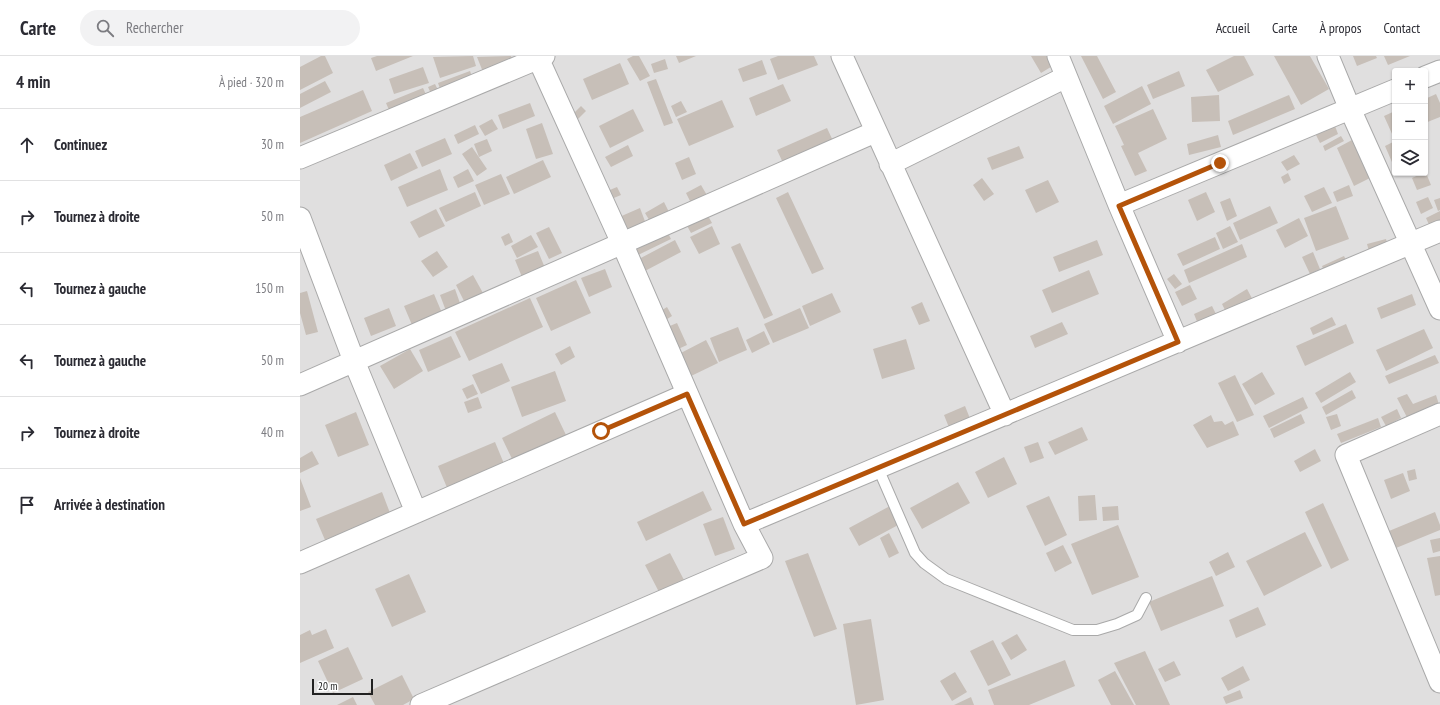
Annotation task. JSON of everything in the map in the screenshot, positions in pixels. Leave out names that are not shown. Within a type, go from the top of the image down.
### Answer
[{"type":"street","points":[[842,56],[875,132],[1005,415]]},
{"type":"street","points":[[1058,56],[1119,206],[1178,342]]},
{"type":"street","points":[[1328,56],[1440,309]]},
{"type":"street","points":[[300,158],[539,57],[744,524],[762,558],[420,705]]},
{"type":"street","points":[[1428,76],[1440,71]]},
{"type":"street","points":[[890,164],[1066,77]]},
{"type":"street","points":[[1119,206],[1392,91]]},
{"type":"street","points":[[300,385],[875,132]]},
{"type":"street","points":[[300,218],[354,361],[416,512]]},
{"type":"street","points":[[744,524],[1440,231]]},
{"type":"street","points":[[300,563],[687,394]]},
{"type":"street","points":[[1440,414],[1346,455],[1435,657],[1440,682]]},
{"type":"lane","points":[[878,468],[915,553],[924,564],[946,579],[1073,630],[1097,630],[1117,624],[1137,615],[1146,598]]},
{"type":"shaded area","points":[[300,56],[1440,56],[1440,705],[300,705]]},
{"type":"building","points":[[321,56],[325,56],[333,73],[300,90],[300,67]]},
{"type":"building","points":[[377,56],[413,56],[376,71],[371,58]]},
{"type":"building","points":[[473,56],[476,66],[440,78],[433,57]]},
{"type":"building","points":[[511,56],[515,66],[485,77],[477,57]]},
{"type":"building","points":[[633,56],[639,56],[650,76],[640,81],[627,59]]},
{"type":"building","points":[[676,56],[696,56],[679,63]]},
{"type":"building","points":[[778,56],[814,56],[818,65],[778,80],[770,59]]},
{"type":"building","points":[[1031,56],[1049,56],[1054,65],[1041,73]]},
{"type":"building","points":[[1081,56],[1097,56],[1116,92],[1103,99]]},
{"type":"building","points":[[1234,56],[1244,56],[1254,75],[1218,92],[1206,70]]},
{"type":"building","points":[[1274,56],[1310,56],[1329,89],[1301,105]]},
{"type":"building","points":[[1353,56],[1376,56],[1377,58],[1357,66]]},
{"type":"building","points":[[1384,56],[1410,56],[1388,65]]},
{"type":"building","points":[[665,59],[668,69],[654,73],[651,64]]},
{"type":"building","points":[[762,60],[767,74],[743,82],[738,69]]},
{"type":"building","points":[[620,63],[629,84],[592,100],[583,79]]},
{"type":"building","points":[[423,67],[429,83],[394,94],[389,79]]},
{"type":"building","points":[[470,71],[474,82],[442,94],[438,83]]},
{"type":"building","points":[[1179,71],[1185,86],[1153,99],[1147,85]]},
{"type":"building","points":[[656,79],[673,123],[664,126],[647,82]]},
{"type":"building","points":[[325,81],[331,92],[300,108],[300,94]]},
{"type":"building","points":[[435,84],[441,96],[434,100],[428,87]]},
{"type":"building","points":[[783,84],[791,101],[756,116],[749,98]]},
{"type":"building","points":[[1142,86],[1151,104],[1113,124],[1104,106]]},
{"type":"building","points":[[423,88],[429,101],[392,117],[386,103]]},
{"type":"building","points":[[363,90],[372,111],[300,143],[300,117]]},
{"type":"building","points":[[1436,94],[1440,103],[1440,117],[1428,122],[1428,104],[1428,98]]},
{"type":"building","points":[[1219,95],[1220,121],[1192,122],[1191,97]]},
{"type":"building","points":[[1289,95],[1295,109],[1233,135],[1228,121]]},
{"type":"building","points":[[722,100],[734,127],[689,146],[677,119]]},
{"type":"building","points":[[681,101],[687,112],[676,117],[671,106]]},
{"type":"building","points":[[530,103],[535,116],[503,129],[498,115]]},
{"type":"building","points":[[581,106],[586,111],[578,119],[573,114]]},
{"type":"building","points":[[633,109],[644,131],[610,148],[599,126]]},
{"type":"building","points":[[1153,109],[1167,139],[1138,153],[1147,171],[1135,176],[1121,146],[1124,145],[1115,126]]},
{"type":"building","points":[[1392,112],[1392,134],[1384,116]]},
{"type":"building","points":[[492,119],[498,129],[485,136],[479,126]]},
{"type":"building","points":[[542,123],[553,154],[536,159],[526,129]]},
{"type":"building","points":[[475,125],[479,134],[458,144],[454,135]]},
{"type":"building","points":[[1335,126],[1338,134],[1320,143],[1316,135]]},
{"type":"building","points":[[827,128],[834,143],[784,165],[777,150]]},
{"type":"building","points":[[1218,135],[1221,147],[1189,155],[1187,144]]},
{"type":"building","points":[[1341,136],[1344,141],[1325,151],[1323,146]]},
{"type":"building","points":[[445,138],[452,154],[422,167],[415,151]]},
{"type":"building","points":[[487,139],[492,151],[479,157],[474,144]]},
{"type":"building","points":[[1352,140],[1370,178],[1354,186],[1337,148]]},
{"type":"building","points":[[1392,142],[1392,162],[1385,146]]},
{"type":"building","points":[[628,145],[633,156],[611,167],[605,157]]},
{"type":"building","points":[[1019,146],[1024,158],[992,170],[987,158]]},
{"type":"building","points":[[472,147],[487,169],[477,176],[462,154]]},
{"type":"building","points":[[410,153],[418,168],[391,181],[384,165]]},
{"type":"building","points":[[1294,155],[1300,164],[1287,171],[1281,162]]},
{"type":"building","points":[[689,157],[696,174],[682,180],[675,163]]},
{"type":"building","points":[[543,160],[551,177],[514,194],[506,177]]},
{"type":"building","points":[[440,169],[448,190],[407,207],[398,187]]},
{"type":"building","points":[[468,169],[474,181],[458,188],[453,177]]},
{"type":"building","points":[[1288,173],[1291,180],[1284,184],[1281,177]]},
{"type":"building","points":[[501,174],[510,194],[484,205],[475,185]]},
{"type":"building","points":[[1416,176],[1427,176],[1431,185],[1417,190],[1412,178]]},
{"type":"building","points":[[982,178],[994,194],[984,201],[973,185]]},
{"type":"building","points":[[1048,180],[1059,202],[1036,213],[1025,190]]},
{"type":"building","points":[[701,185],[708,197],[692,205],[686,193]]},
{"type":"building","points":[[1349,185],[1353,196],[1337,202],[1333,192]]},
{"type":"building","points":[[617,187],[621,195],[609,200],[605,192]]},
{"type":"building","points":[[1324,187],[1332,203],[1312,212],[1304,196]]},
{"type":"building","points":[[475,192],[481,206],[446,222],[439,208]]},
{"type":"building","points":[[788,192],[824,269],[812,274],[776,198]]},
{"type":"building","points":[[1206,192],[1215,212],[1197,221],[1188,200]]},
{"type":"building","points":[[1428,197],[1433,208],[1421,214],[1416,202]]},
{"type":"building","points":[[1230,198],[1237,216],[1227,221],[1220,202]]},
{"type":"building","points":[[1440,198],[1440,210],[1438,211],[1434,200]]},
{"type":"building","points":[[664,202],[670,214],[651,223],[645,213]]},
{"type":"building","points":[[1270,206],[1278,223],[1240,240],[1233,223]]},
{"type":"building","points":[[1336,206],[1349,239],[1316,251],[1304,218]]},
{"type":"building","points":[[640,208],[646,224],[624,233],[617,218]]},
{"type":"building","points":[[436,209],[445,226],[419,238],[410,222]]},
{"type":"building","points":[[1440,211],[1440,224],[1431,229],[1426,218]]},
{"type":"building","points":[[707,214],[712,223],[691,233],[686,224]]},
{"type":"building","points":[[1299,218],[1308,236],[1285,248],[1276,230]]},
{"type":"building","points":[[712,226],[720,244],[699,254],[690,237]]},
{"type":"building","points":[[1230,226],[1238,242],[1223,249],[1216,233]]},
{"type":"building","points":[[549,227],[562,253],[549,259],[536,233]]},
{"type":"building","points":[[665,227],[671,239],[636,256],[630,244]]},
{"type":"building","points":[[509,233],[513,242],[505,246],[501,237]]},
{"type":"building","points":[[531,235],[538,247],[517,258],[511,246]]},
{"type":"building","points":[[1215,237],[1220,249],[1183,266],[1177,254]]},
{"type":"building","points":[[1386,239],[1389,250],[1370,255],[1367,244]]},
{"type":"building","points":[[675,240],[681,252],[643,272],[637,260]]},
{"type":"building","points":[[1097,240],[1103,255],[1059,272],[1053,257]]},
{"type":"building","points":[[740,243],[773,315],[764,319],[731,247]]},
{"type":"building","points":[[1242,244],[1247,257],[1189,283],[1184,270]]},
{"type":"building","points":[[437,251],[448,267],[433,277],[421,261]]},
{"type":"building","points":[[538,251],[545,268],[522,277],[515,260]]},
{"type":"building","points":[[1313,252],[1320,269],[1310,274],[1302,257]]},
{"type":"building","points":[[1344,256],[1349,266],[1326,276],[1322,266]]},
{"type":"building","points":[[605,269],[612,287],[589,297],[581,278]]},
{"type":"building","points":[[1089,270],[1099,294],[1052,313],[1042,290]]},
{"type":"building","points":[[1174,274],[1182,284],[1175,289],[1167,279]]},
{"type":"building","points":[[473,275],[483,293],[465,303],[456,285]]},
{"type":"building","points":[[576,280],[591,313],[551,331],[536,298]]},
{"type":"building","points":[[1190,285],[1197,299],[1182,306],[1175,292]]},
{"type":"building","points":[[455,289],[461,306],[446,311],[440,295]]},
{"type":"building","points":[[1247,289],[1255,304],[1229,318],[1222,304]]},
{"type":"building","points":[[307,291],[318,332],[306,335],[300,313],[300,293]]},
{"type":"building","points":[[832,293],[841,312],[810,326],[802,306]]},
{"type":"building","points":[[434,294],[442,313],[412,325],[404,306]]},
{"type":"building","points":[[1412,294],[1416,305],[1381,319],[1377,308]]},
{"type":"building","points":[[530,298],[543,327],[469,361],[455,332]]},
{"type":"building","points":[[922,302],[930,321],[919,325],[911,307]]},
{"type":"building","points":[[1212,306],[1219,320],[1200,329],[1194,314]]},
{"type":"building","points":[[667,307],[672,316],[664,321],[659,312]]},
{"type":"building","points":[[389,308],[396,326],[371,336],[364,318]]},
{"type":"building","points":[[800,308],[809,328],[773,343],[764,324]]},
{"type":"building","points":[[1332,317],[1336,325],[1313,335],[1310,328]]},
{"type":"building","points":[[1062,322],[1068,334],[1035,348],[1030,336]]},
{"type":"building","points":[[677,323],[687,345],[676,350],[665,328]]},
{"type":"building","points":[[1346,324],[1354,343],[1305,366],[1296,346]]},
{"type":"building","points":[[738,327],[747,350],[719,362],[710,338]]},
{"type":"building","points":[[1424,329],[1433,348],[1386,371],[1376,350]]},
{"type":"building","points":[[764,331],[770,344],[752,353],[746,340]]},
{"type":"building","points":[[451,336],[461,357],[428,372],[419,350]]},
{"type":"building","points":[[906,339],[915,369],[882,379],[873,349]]},
{"type":"building","points":[[706,340],[718,363],[689,377],[677,355]]},
{"type":"building","points":[[570,346],[575,357],[561,365],[555,354]]},
{"type":"building","points":[[410,349],[423,371],[394,389],[380,366]]},
{"type":"building","points":[[1435,355],[1439,363],[1389,384],[1385,376]]},
{"type":"building","points":[[502,363],[510,381],[481,394],[472,375]]},
{"type":"building","points":[[555,371],[566,401],[522,417],[511,387]]},
{"type":"building","points":[[1262,372],[1275,394],[1255,405],[1242,384]]},
{"type":"building","points":[[1350,372],[1356,382],[1321,403],[1315,393]]},
{"type":"building","points":[[1235,375],[1254,415],[1237,422],[1218,383]]},
{"type":"building","points":[[473,384],[478,394],[467,399],[462,389]]},
{"type":"building","points":[[1352,390],[1356,398],[1326,415],[1322,407]]},
{"type":"building","points":[[1407,394],[1413,404],[1436,395],[1440,408],[1410,423],[1397,398]]},
{"type":"building","points":[[478,397],[482,408],[468,413],[464,402]]},
{"type":"building","points":[[1303,397],[1308,408],[1269,428],[1263,416]]},
{"type":"building","points":[[965,406],[971,421],[950,430],[944,415]]},
{"type":"building","points":[[1397,409],[1401,418],[1386,426],[1381,417]]},
{"type":"building","points":[[356,412],[369,445],[338,457],[325,425]]},
{"type":"building","points":[[555,412],[566,435],[513,461],[502,438]]},
{"type":"building","points":[[1301,414],[1305,423],[1274,438],[1270,429]]},
{"type":"building","points":[[1337,414],[1341,426],[1331,430],[1326,417]]},
{"type":"building","points":[[1211,415],[1214,422],[1222,421],[1225,425],[1233,421],[1239,435],[1207,448],[1193,425]]},
{"type":"building","points":[[1378,418],[1381,427],[1341,443],[1337,434]]},
{"type":"building","points":[[1082,427],[1088,440],[1055,455],[1048,442]]},
{"type":"building","points":[[495,442],[505,466],[448,490],[438,466]]},
{"type":"building","points":[[1038,442],[1044,458],[1030,463],[1024,447]]},
{"type":"building","points":[[1315,449],[1321,461],[1300,472],[1294,461]]},
{"type":"building","points":[[312,451],[319,464],[300,473],[300,458]]},
{"type":"building","points":[[1004,457],[1017,484],[988,498],[975,472]]},
{"type":"building","points":[[1415,469],[1417,479],[1409,481],[1407,471]]},
{"type":"building","points":[[1403,473],[1410,491],[1391,499],[1384,480]]},
{"type":"building","points":[[300,478],[311,507],[300,511]]},
{"type":"building","points":[[958,482],[970,503],[922,529],[910,508]]},
{"type":"building","points":[[703,491],[712,510],[646,541],[637,522]]},
{"type":"building","points":[[382,492],[390,513],[325,540],[316,519]]},
{"type":"building","points":[[1095,495],[1097,520],[1079,521],[1078,496]]},
{"type":"building","points":[[1049,496],[1067,535],[1045,546],[1026,506]]},
{"type":"building","points":[[1323,503],[1349,560],[1331,569],[1305,512]]},
{"type":"building","points":[[890,506],[900,524],[859,546],[849,528]]},
{"type":"building","points":[[1118,506],[1119,520],[1103,521],[1102,507]]},
{"type":"building","points":[[1435,512],[1440,525],[1440,530],[1396,548],[1389,531]]},
{"type":"building","points":[[723,517],[735,549],[715,556],[703,524]]},
{"type":"building","points":[[1118,525],[1139,577],[1092,595],[1071,544]]},
{"type":"building","points":[[1305,532],[1322,566],[1264,596],[1246,561]]},
{"type":"building","points":[[889,533],[899,553],[889,558],[880,538]]},
{"type":"building","points":[[1440,538],[1440,551],[1433,553],[1430,540]]},
{"type":"building","points":[[1063,545],[1072,563],[1055,572],[1046,553]]},
{"type":"building","points":[[1228,552],[1235,567],[1216,576],[1209,562]]},
{"type":"building","points":[[670,553],[684,580],[659,592],[645,565]]},
{"type":"building","points":[[808,553],[837,629],[814,637],[785,561]]},
{"type":"building","points":[[1440,556],[1440,595],[1435,596],[1427,558]]},
{"type":"building","points":[[409,574],[426,612],[392,627],[375,589]]},
{"type":"building","points":[[1212,576],[1224,606],[1161,631],[1149,602]]},
{"type":"building","points":[[1258,607],[1266,625],[1236,638],[1229,620]]},
{"type":"building","points":[[871,619],[884,700],[856,705],[843,624]]},
{"type":"building","points":[[326,629],[334,648],[300,663],[300,635],[310,630],[312,635]]},
{"type":"building","points":[[1017,634],[1027,650],[1011,660],[1001,643]]},
{"type":"building","points":[[993,640],[1011,675],[988,686],[970,651]]},
{"type":"building","points":[[348,647],[363,679],[333,693],[318,661]]},
{"type":"building","points":[[1145,651],[1170,705],[1136,705],[1114,663]]},
{"type":"building","points":[[1065,660],[1075,686],[1029,705],[994,705],[988,690]]},
{"type":"building","points":[[1174,661],[1181,675],[1165,682],[1158,669]]},
{"type":"building","points":[[1243,666],[1250,680],[1228,691],[1221,678]]},
{"type":"building","points":[[1115,671],[1134,705],[1111,705],[1098,680]]},
{"type":"building","points":[[955,672],[967,692],[952,701],[940,681]]},
{"type":"building","points":[[402,675],[414,699],[403,705],[375,705],[368,692]]},
{"type":"building","points":[[1240,690],[1243,698],[1226,704],[1223,697]]},
{"type":"building","points":[[353,697],[357,705],[337,705]]},
{"type":"building","points":[[971,697],[974,705],[954,705]]},
{"type":"route","points":[[601,431],[687,394],[744,524],[1178,342],[1119,206],[1220,163]]}]
